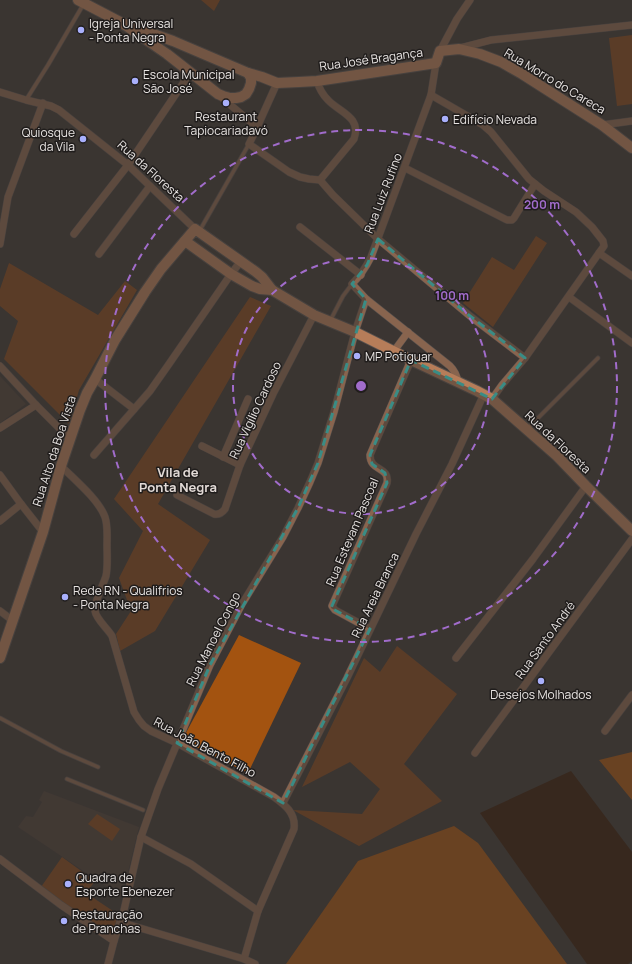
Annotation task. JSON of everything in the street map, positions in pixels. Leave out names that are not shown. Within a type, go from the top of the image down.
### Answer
[{"type":"street","points":[[440,51],[470,0]]},
{"type":"street","points":[[81,2],[122,23],[167,54],[258,127]]},
{"type":"street","name":"Rua José Bragança","points":[[122,23],[173,41],[248,73],[278,83],[317,80],[436,63],[440,51],[459,49],[491,40],[632,24]]},
{"type":"street","name":"Rua Morro do Careca","points":[[459,49],[480,54],[501,62],[522,74],[602,125],[632,148]]},
{"type":"street","name":"Rua Luiz Rufino","points":[[352,284],[361,275],[370,261],[432,94],[436,63]]},
{"type":"street","points":[[74,234],[128,165],[190,73]]},
{"type":"street","points":[[218,94],[230,98],[241,97],[246,94],[251,83],[248,73]]},
{"type":"street","points":[[317,80],[320,90],[327,99],[351,118],[356,128],[354,139],[320,180]]},
{"type":"street","points":[[278,83],[258,127],[248,144],[289,172],[300,177],[320,180],[333,195],[378,239],[470,316],[525,358]]},
{"type":"street","name":"Rua da Floresta","points":[[0,92],[26,100],[43,103],[59,110],[128,165],[197,230],[262,277],[272,290],[314,315],[354,332],[488,397],[557,456],[632,531]]},
{"type":"street","points":[[432,94],[483,125],[491,132],[529,179],[576,212],[592,227],[603,241],[604,246],[599,253],[632,276]]},
{"type":"street","points":[[0,244],[8,197],[43,103]]},
{"type":"street","points":[[602,125],[632,121]]},
{"type":"street","points":[[405,168],[509,221],[514,218],[535,184]]},
{"type":"street","points":[[99,254],[150,186]]},
{"type":"street","points":[[300,227],[361,275]]},
{"type":"street","name":"Rua Alto da Boa Vista","points":[[0,658],[43,532],[61,466],[84,399],[115,340],[145,292],[185,241],[197,230]]},
{"type":"street","name":"Rua da Floresta","points":[[185,241],[231,274],[252,286],[260,289],[272,290]]},
{"type":"street","name":"Rua Areia Branca","points":[[283,804],[347,678],[420,527],[488,397],[502,385],[525,358],[599,253]]},
{"type":"street","points":[[94,455],[146,395],[241,261]]},
{"type":"street","points":[[352,284],[366,298],[453,369],[458,382]]},
{"type":"street","points":[[569,296],[632,343]]},
{"type":"street","name":"Rua Manoel Congo","points":[[108,964],[124,910],[142,837],[146,811],[210,665],[242,604],[283,537],[310,482],[318,463],[334,412],[354,332],[366,298]]},
{"type":"street","name":"Rua Vigílio Cardoso","points":[[177,495],[214,514],[219,514],[225,509],[240,465],[273,394],[314,315]]},
{"type":"street","points":[[394,351],[408,332]]},
{"type":"street","name":"Rua Estevam Pascoal","points":[[370,629],[334,610],[333,604],[387,483],[386,473],[372,464],[370,461],[370,455],[411,360]]},
{"type":"street","points":[[0,366],[70,439]]},
{"type":"street","points":[[95,379],[134,409]]},
{"type":"street","points":[[223,457],[248,399]]},
{"type":"street","points":[[0,428],[36,405]]},
{"type":"street","points":[[202,446],[240,465]]},
{"type":"street","name":"Rua João Bento Filho","points":[[61,466],[96,501],[105,518],[107,527],[107,569],[106,576],[96,603],[95,613],[112,636],[134,712],[139,720],[151,731],[177,743],[274,797],[283,804],[294,818],[294,829],[258,911]]},
{"type":"street","points":[[0,475],[43,532]]},
{"type":"street","points":[[456,658],[586,486]]},
{"type":"street","points":[[0,521],[21,504]]},
{"type":"street","name":"Rua Santo André","points":[[475,753],[632,539]]},
{"type":"street","points":[[0,611],[12,620]]},
{"type":"street","points":[[605,731],[632,695]]},
{"type":"street","points":[[142,837],[191,864],[258,911],[244,959]]},
{"type":"street","points":[[0,859],[61,905],[114,941]]},
{"type":"street","points":[[120,922],[244,959],[255,964]]},
{"type":"lane","points":[[26,100],[48,65],[81,2]]},
{"type":"lane","points":[[197,230],[248,144]]},
{"type":"lane","name":"Rua Luiz Rufino","points":[[330,322],[343,296],[352,284]]},
{"type":"lane","points":[[527,429],[598,358]]},
{"type":"lane","points":[[0,718],[61,751],[98,767]]},
{"type":"lane","points":[[66,779],[146,811]]},
{"type":"highlighted area","points":[[378,239],[470,316],[525,358],[492,399],[411,360],[370,455],[372,464],[385,473],[387,483],[331,608],[370,629],[283,803],[177,743],[210,665],[298,508],[318,463],[366,299],[352,284],[367,265]]},
{"type":"shaded area","points":[[201,0],[220,0],[214,11]]},
{"type":"shaded area","points":[[632,35],[632,104],[617,106],[609,38]]},
{"type":"shaded area","points":[[536,236],[547,243],[493,327],[463,303],[492,257],[514,270]]},
{"type":"shaded area","points":[[9,263],[98,315],[125,281],[137,290],[79,390],[69,424],[4,359],[18,321],[0,306],[0,289]]},
{"type":"shaded area","points":[[250,297],[271,306],[158,504],[210,540],[155,631],[120,651],[116,634],[131,611],[119,578],[143,531],[114,499]]},
{"type":"shaded area","points":[[0,376],[26,404],[0,423]]},
{"type":"shaded area","points":[[239,635],[301,663],[248,773],[182,740]]},
{"type":"shaded area","points":[[397,646],[457,694],[404,764],[442,801],[359,846],[293,810],[362,814],[380,789],[350,762],[302,787],[364,658],[380,672]]},
{"type":"shaded area","points":[[632,752],[632,800],[599,760]]},
{"type":"shaded area","points":[[571,771],[632,852],[632,961],[628,964],[587,964],[480,813]]},
{"type":"shaded area","points":[[44,791],[139,827],[122,897],[18,827],[26,816],[33,817],[42,802],[39,800]]},
{"type":"shaded area","points":[[97,814],[120,829],[112,841],[88,824]]},
{"type":"shaded area","points":[[454,826],[478,843],[567,964],[286,964],[358,861]]},
{"type":"shaded area","points":[[62,857],[95,881],[86,893],[122,917],[116,939],[41,887]]},
{"type":"place","name":"Igreja Universal - Ponta Negra","points":[[81,30]]},
{"type":"place","name":"Escola Municipal São José","points":[[135,81]]},
{"type":"place","name":"Restaurant Tapiocariadavó","points":[[226,103]]},
{"type":"place","name":"Edifício Nevada","points":[[445,119]]},
{"type":"place","name":"Quiosque da Vila","points":[[83,139]]},
{"type":"place","name":"MP Potiguar","points":[[357,356]]},
{"type":"place","name":"Rede RN - Qualifrios - Ponta Negra","points":[[65,597]]},
{"type":"place","name":"Desejos Molhados","points":[[541,681]]},
{"type":"place","name":"Quadra de Esporte Ebenezer","points":[[68,884]]},
{"type":"place","name":"Restauração de Pranchas","points":[[64,921]]},
{"type":"district","name":"Vila de Ponta Negra","points":[[178,480]]}]
